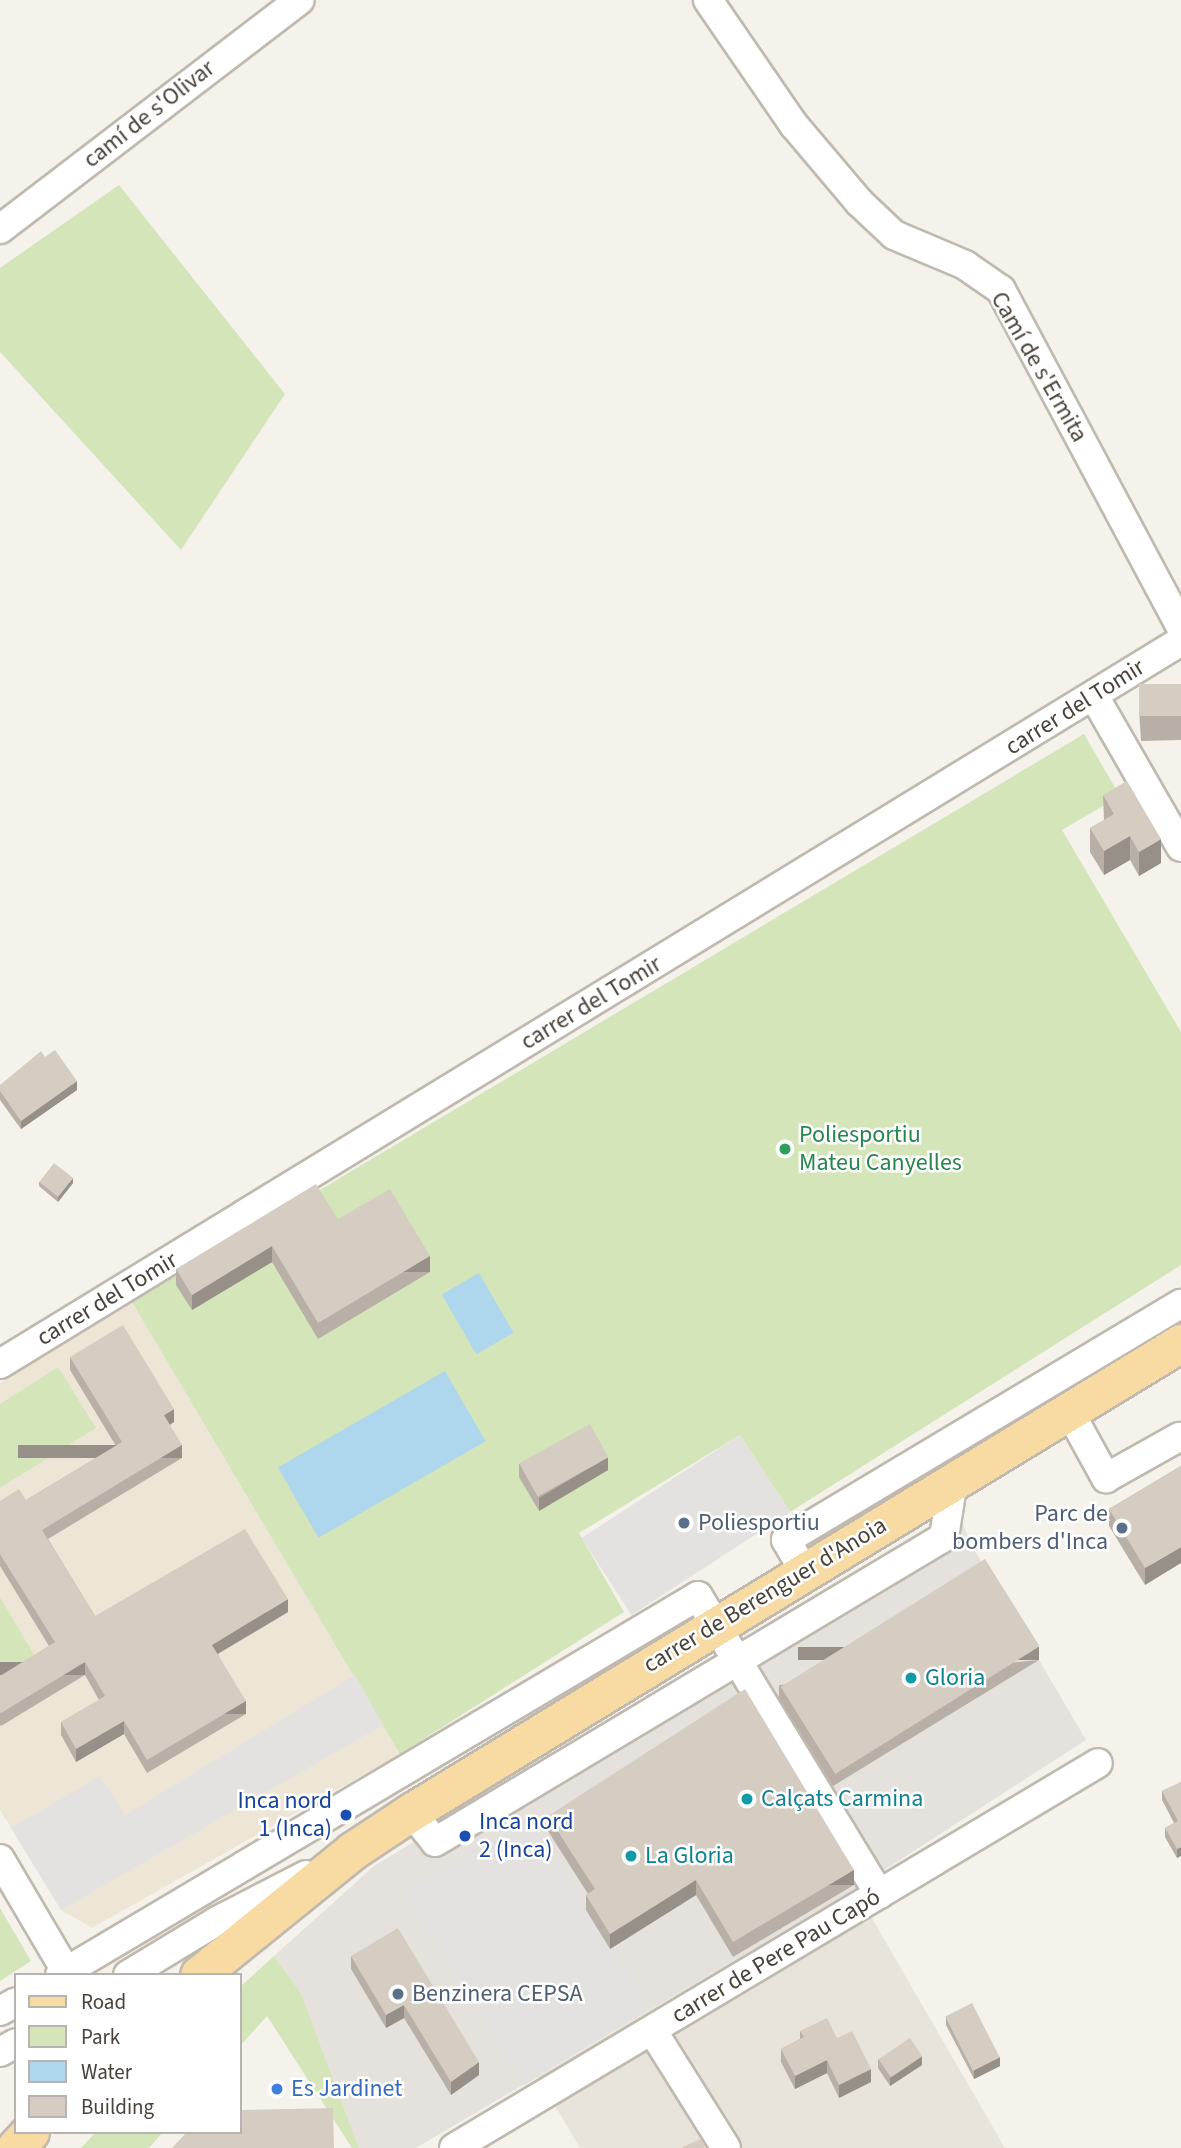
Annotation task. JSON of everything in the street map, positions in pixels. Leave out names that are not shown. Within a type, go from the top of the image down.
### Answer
[{"type":"main road","name":"carrer de Berenguer d'Anoia","points":[[201,1973],[352,1851],[411,1812],[1181,1343]]},
{"type":"main road","points":[[15,2148],[28,2134]]},
{"type":"street","name":"camí de s'Olivar","points":[[0,229],[299,0]]},
{"type":"street","name":"Camí de s'Ermita","points":[[708,0],[794,125],[859,202],[894,235],[965,265],[1001,290],[1181,627]]},
{"type":"street","name":"carrer del Tomir","points":[[0,1364],[1181,641]]},
{"type":"street","points":[[1094,696],[1181,847]]},
{"type":"street","points":[[804,1571],[786,1541],[1181,1304]]},
{"type":"street","points":[[1069,1411],[1106,1478],[1179,1437]]},
{"type":"street","points":[[411,1812],[435,1842],[944,1537],[953,1481]]},
{"type":"street","points":[[0,1859],[63,1973],[698,1596],[879,1894]]},
{"type":"street","name":"carrer de Pere Pau Capó","points":[[454,2148],[1098,1763]]},
{"type":"street","points":[[131,1973],[217,1921],[352,1851]]},
{"type":"street","points":[[652,2030],[726,2148]]},
{"type":"shaded area","points":[[132,1302],[268,1521],[400,1754],[92,1928],[61,1910],[0,1810],[0,1383]]},
{"type":"shaded area","name":"Poliesportiu","points":[[740,1435],[790,1512],[632,1615],[581,1538]]},
{"type":"shaded area","points":[[958,1512],[971,1544],[1086,1740],[855,1889],[416,2148],[359,2148],[301,1993],[274,1956],[374,1866]]},
{"type":"shaded area","points":[[355,1675],[383,1725],[61,1910],[11,1828],[100,1776],[125,1815]]},
{"type":"shaded area","points":[[529,1817],[648,2008],[524,2085],[405,1894]]},
{"type":"shaded area","points":[[855,1889],[1005,2148],[580,2148],[538,2077]]},
{"type":"green space","points":[[119,185],[285,394],[181,550],[0,352],[0,268]]},
{"type":"green space","name":"Poliesportiu Mateu Canyelles","points":[[1084,734],[1120,796],[1062,830],[1181,1032],[1181,1265],[790,1512],[740,1435],[579,1533],[624,1612],[400,1754],[132,1302]]},
{"type":"green space","points":[[58,1367],[96,1428],[0,1488],[0,1404]]},
{"type":"green space","points":[[0,1597],[34,1655],[0,1678]]},
{"type":"green space","points":[[0,1908],[31,1961],[0,1981]]},
{"type":"green space","points":[[274,1956],[301,1993],[359,2148],[352,2148],[267,2016],[242,2044],[242,1985]]},
{"type":"green space","points":[[94,2134],[161,2134],[149,2148],[81,2148]]},
{"type":"water","points":[[479,1273],[514,1333],[476,1354],[442,1294]]},
{"type":"water","points":[[445,1371],[486,1441],[318,1538],[278,1468]]},
{"type":"building","points":[[1139,684],[1181,684],[1181,716],[1139,716]]},
{"type":"building","points":[[1127,781],[1161,839],[1139,852],[1130,836],[1104,851],[1090,828],[1114,814],[1103,795]]},
{"type":"building","points":[[55,1050],[77,1081],[21,1121],[0,1091],[0,1085],[41,1051],[45,1057]]},
{"type":"building","points":[[54,1163],[73,1178],[58,1197],[39,1182]]},
{"type":"building","points":[[316,1184],[338,1219],[390,1189],[430,1256],[318,1323],[272,1246],[192,1295],[176,1269]]},
{"type":"building","points":[[123,1325],[174,1409],[164,1415],[182,1445],[42,1530],[95,1616],[245,1529],[288,1599],[212,1645],[246,1701],[147,1760],[124,1721],[76,1749],[61,1722],[105,1696],[85,1662],[0,1712],[0,1676],[55,1642],[0,1554],[0,1501],[19,1489],[26,1500],[122,1442],[70,1357]]},
{"type":"building","points":[[590,1424],[608,1457],[538,1497],[519,1463]]},
{"type":"building","points":[[1181,1466],[1181,1547],[1145,1568],[1109,1509]]},
{"type":"building","name":"Gloria","points":[[985,1559],[1040,1646],[835,1774],[781,1687]]},
{"type":"building","points":[[745,1689],[854,1870],[733,1942],[696,1880],[610,1934],[586,1895],[595,1889],[548,1816]]},
{"type":"building","points":[[1181,1782],[1181,1847],[1177,1849],[1165,1828],[1178,1821],[1162,1791]]},
{"type":"building","name":"Benzinera CEPSA","points":[[398,1928],[479,2062],[451,2082],[404,2005],[386,2015],[351,1956]]},
{"type":"building","points":[[972,2003],[1000,2057],[973,2071],[945,2017]]},
{"type":"building","points":[[827,2018],[837,2038],[852,2031],[871,2069],[839,2085],[827,2060],[795,2076],[781,2049],[804,2037],[800,2031]]},
{"type":"building","points":[[910,2038],[922,2056],[891,2077],[878,2059]]},
{"type":"building","points":[[333,2108],[334,2148],[172,2148],[185,2134],[242,2134],[242,2110]]},
{"type":"building","points":[[701,2139],[705,2148],[682,2147]]},
{"type":"place","name":"Poliesportiu Mateu Canyelles","points":[[785,1149]]},
{"type":"place","name":"Poliesportiu","points":[[684,1523]]},
{"type":"place","name":"Parc de bombers d'Inca","points":[[1122,1528]]},
{"type":"place","name":"Gloria","points":[[911,1678]]},
{"type":"place","name":"Calçats Carmina","points":[[747,1799]]},
{"type":"place","name":"Inca nord 1 (Inca)","points":[[346,1815]]},
{"type":"place","name":"Inca nord 2 (Inca)","points":[[465,1836]]},
{"type":"place","name":"La Gloria","points":[[631,1856]]},
{"type":"place","name":"Benzinera CEPSA","points":[[398,1994]]},
{"type":"place","name":"Es Jardinet","points":[[277,2089]]}]
